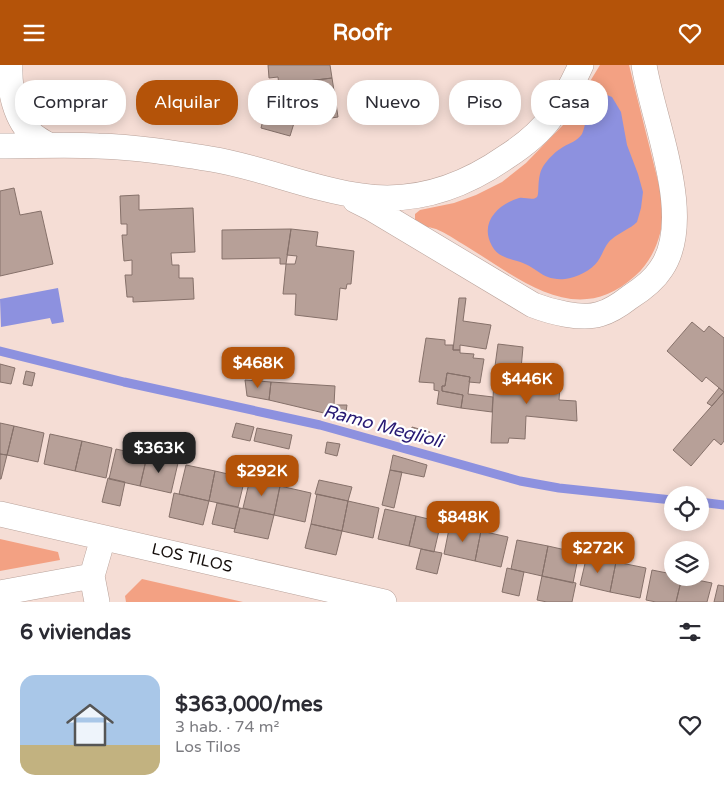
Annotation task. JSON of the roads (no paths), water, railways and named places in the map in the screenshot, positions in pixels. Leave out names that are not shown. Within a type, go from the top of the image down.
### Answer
[{"type":"street","points":[[10,65],[10,85],[23,123],[34,136],[48,145]]},
{"type":"street","points":[[0,146],[108,146],[213,159],[334,191],[361,196],[391,199],[419,196],[460,184],[492,167],[526,144],[550,119],[581,65]]},
{"type":"street","points":[[334,191],[371,208],[533,305],[553,312],[575,315],[599,315],[620,305],[642,289],[661,269],[671,247],[675,216],[672,189],[644,65]]},
{"type":"street","name":"LOS TILOS","points":[[0,514],[384,602]]},
{"type":"street","points":[[97,602],[92,576],[104,538]]},
{"type":"street","points":[[0,593],[92,576]]},
{"type":"water","points":[[608,95],[612,97],[621,112],[627,145],[643,192],[641,208],[637,222],[610,241],[598,261],[592,267],[574,277],[565,279],[550,278],[524,263],[499,254],[492,246],[489,238],[489,222],[498,210],[511,201],[519,198],[533,199],[537,197],[540,174],[544,165],[550,157],[576,140],[582,134],[584,125],[608,125]]},
{"type":"water","points":[[58,288],[64,322],[52,324],[50,318],[1,327],[0,299]]},
{"type":"waterway","name":"Ramo Meglioli","points":[[0,351],[124,382],[320,425],[520,481],[559,488],[664,499]]},
{"type":"waterway","name":"Ramo Meglioli","points":[[709,503],[724,505]]}]
